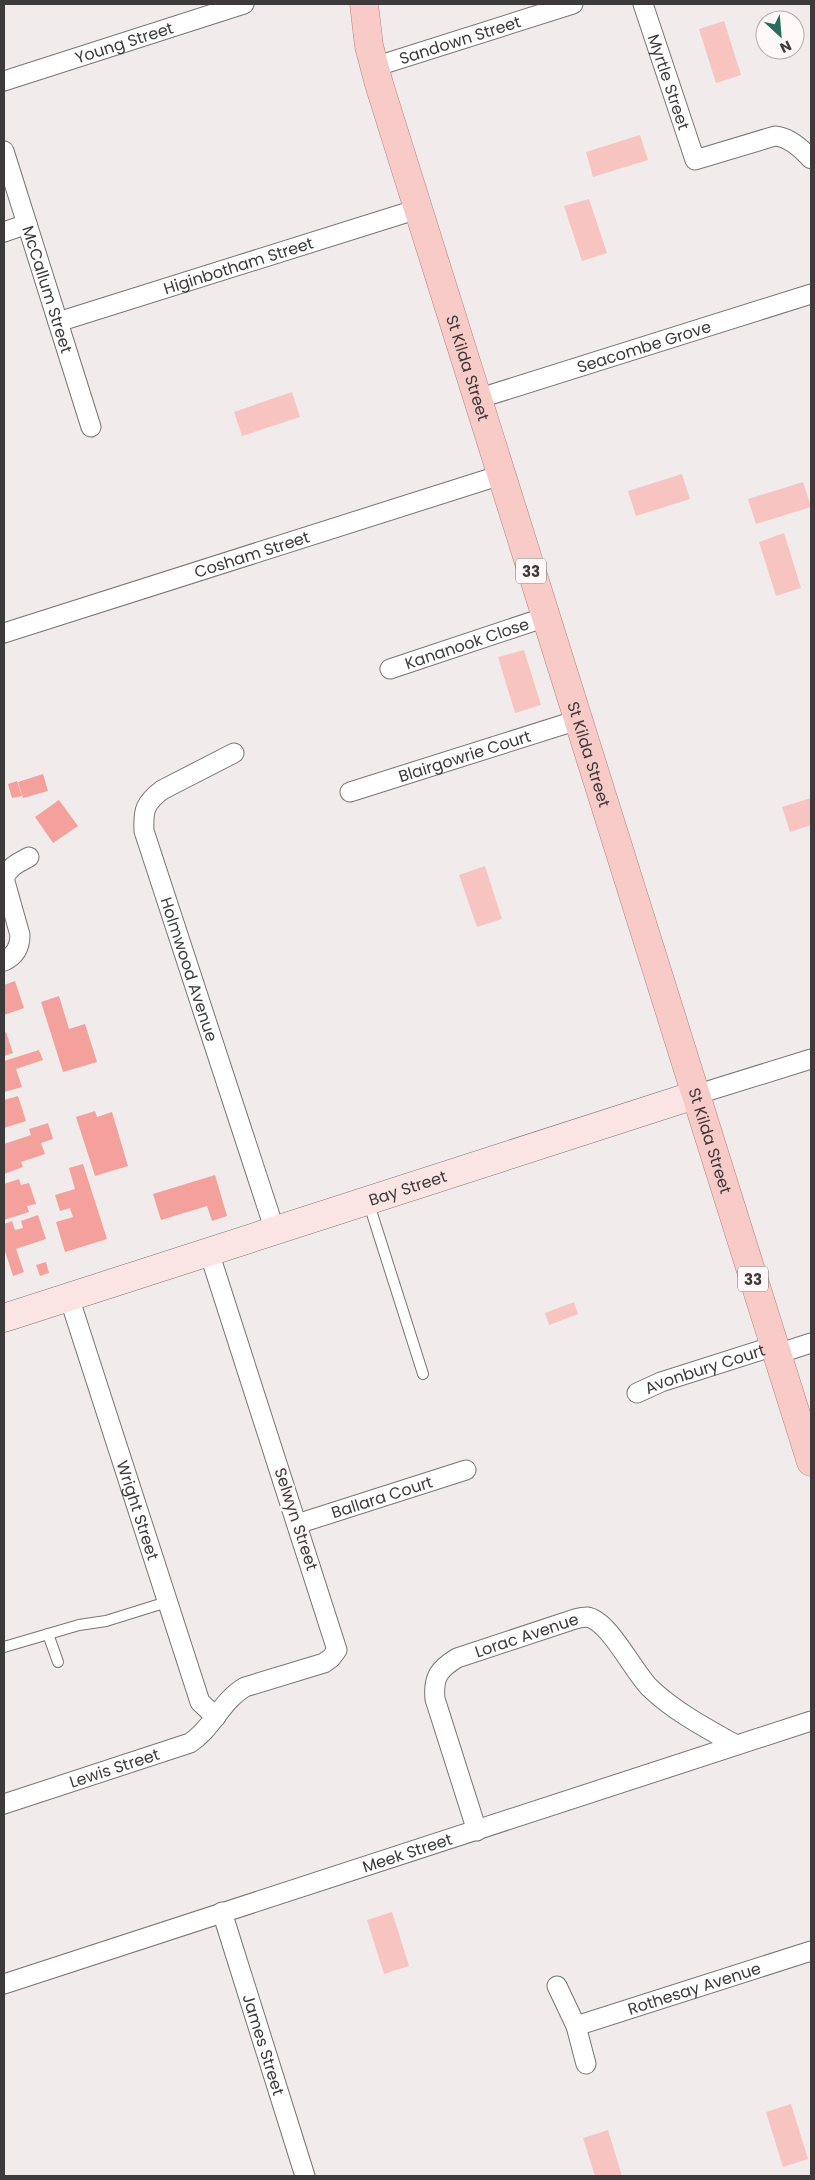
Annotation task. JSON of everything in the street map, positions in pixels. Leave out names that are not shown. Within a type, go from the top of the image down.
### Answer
[{"type":"main road","name":"33","points":[[364,4],[371,56]]},
{"type":"main road","name":"St Kilda Street","points":[[371,56],[811,1462]]},
{"type":"street","name":"Young Street","points":[[4,81],[244,4]]},
{"type":"street","name":"Sandown Street","points":[[371,56],[573,4]]},
{"type":"street","name":"Myrtle Street","points":[[643,4],[694,160],[775,136],[784,137],[794,143],[811,159]]},
{"type":"street","name":"McCallum Street","points":[[4,151],[91,427]]},
{"type":"street","name":"Higinbotham Street","points":[[58,322],[418,209]]},
{"type":"street","points":[[4,232],[27,224]]},
{"type":"street","name":"Seacombe Grove","points":[[477,398],[811,294]]},
{"type":"street","name":"Cosham Street","points":[[4,633],[501,475]]},
{"type":"street","name":"Kananook Close","points":[[390,669],[546,618]]},
{"type":"street","name":"Blairgowrie Court","points":[[350,792],[578,720]]},
{"type":"street","name":"Holmwood Avenue","points":[[234,753],[162,790],[153,797],[146,804],[144,831],[275,1231]]},
{"type":"street","points":[[4,961],[14,954],[20,943],[20,935],[4,878],[8,870],[29,857]]},
{"type":"street","name":"Bay Street","points":[[4,1318],[811,1059]]},
{"type":"street","name":"Selwyn Street","points":[[209,1252],[337,1650],[324,1663],[245,1687],[228,1700],[216,1717]]},
{"type":"street","name":"Wright Street","points":[[69,1297],[200,1702],[216,1717]]},
{"type":"street","name":"Avonbury Court","points":[[637,1393],[661,1382],[776,1350],[811,1343]]},
{"type":"street","name":"Ballara Court","points":[[297,1524],[466,1470]]},
{"type":"street","name":"Lorac Avenue","points":[[477,1831],[434,1694],[436,1677],[446,1665],[457,1658],[576,1619],[588,1617],[609,1633],[648,1687],[671,1706],[736,1745]]},
{"type":"street","name":"Lewis Street","points":[[4,1804],[190,1743],[207,1730],[216,1717]]},
{"type":"street","name":"Meek Street","points":[[4,1984],[811,1721]]},
{"type":"street","name":"James Street","points":[[222,1912],[305,2176]]},
{"type":"street","name":"Rothesay Avenue","points":[[576,2026],[811,1950]]},
{"type":"street","points":[[557,1986],[576,2026],[586,2064]]},
{"type":"lane","points":[[368,1201],[422,1374]]},
{"type":"lane","points":[[4,1647],[80,1624],[106,1621],[168,1602]]},
{"type":"lane","points":[[48,1634],[58,1662]]},
{"type":"shaded area","points":[[724,21],[741,75],[716,83],[699,29]]},
{"type":"shaded area","points":[[640,135],[648,160],[593,177],[586,152]]},
{"type":"shaded area","points":[[589,199],[607,253],[582,261],[564,206]]},
{"type":"shaded area","points":[[292,392],[300,417],[242,436],[234,412]]},
{"type":"shaded area","points":[[682,474],[690,499],[636,516],[628,491]]},
{"type":"shaded area","points":[[803,482],[811,507],[756,524],[748,499]]},
{"type":"shaded area","points":[[784,533],[801,588],[776,596],[759,542]]},
{"type":"shaded area","points":[[524,650],[541,705],[515,713],[498,657]]},
{"type":"shaded area","points":[[811,798],[811,825],[790,832],[782,807]]},
{"type":"shaded area","points":[[485,866],[502,919],[477,927],[459,875]]},
{"type":"shaded area","points":[[574,1302],[578,1314],[549,1325],[545,1313]]},
{"type":"shaded area","points":[[392,1912],[409,1966],[384,1974],[367,1920]]},
{"type":"shaded area","points":[[791,2104],[808,2159],[783,2167],[766,2112]]},
{"type":"shaded area","points":[[608,2130],[622,2176],[595,2176],[583,2138]]},
{"type":"building","points":[[43,774],[48,791],[23,798],[18,782]]},
{"type":"building","points":[[17,781],[22,796],[12,798],[8,784]]},
{"type":"building","points":[[59,800],[78,826],[53,843],[35,817]]},
{"type":"building","points":[[15,981],[24,1008],[4,1015],[4,985]]},
{"type":"building","points":[[59,996],[69,1029],[85,1024],[97,1062],[63,1072],[41,1002]]},
{"type":"building","points":[[6,1032],[13,1053],[4,1056],[4,1033]]},
{"type":"building","points":[[39,1050],[43,1060],[16,1069],[22,1087],[4,1092],[4,1061]]},
{"type":"building","points":[[18,1096],[26,1121],[4,1128],[4,1100]]},
{"type":"building","points":[[95,1111],[97,1117],[112,1112],[128,1166],[95,1176],[76,1117]]},
{"type":"building","points":[[48,1123],[53,1139],[41,1143],[45,1154],[21,1162],[23,1167],[4,1174],[4,1144],[31,1135],[29,1129]]},
{"type":"building","points":[[83,1164],[107,1239],[65,1252],[56,1222],[73,1217],[70,1208],[60,1211],[55,1195],[75,1189],[69,1168]]},
{"type":"building","points":[[215,1175],[227,1216],[212,1221],[207,1206],[161,1220],[153,1194]]},
{"type":"building","points":[[19,1179],[21,1185],[29,1183],[36,1204],[27,1206],[29,1212],[4,1220],[4,1184]]},
{"type":"building","points":[[38,1215],[46,1239],[16,1249],[24,1272],[13,1276],[4,1248],[4,1224],[12,1221],[15,1230],[23,1228],[21,1221]]},
{"type":"building","points":[[46,1262],[49,1273],[40,1276],[36,1265]]}]
